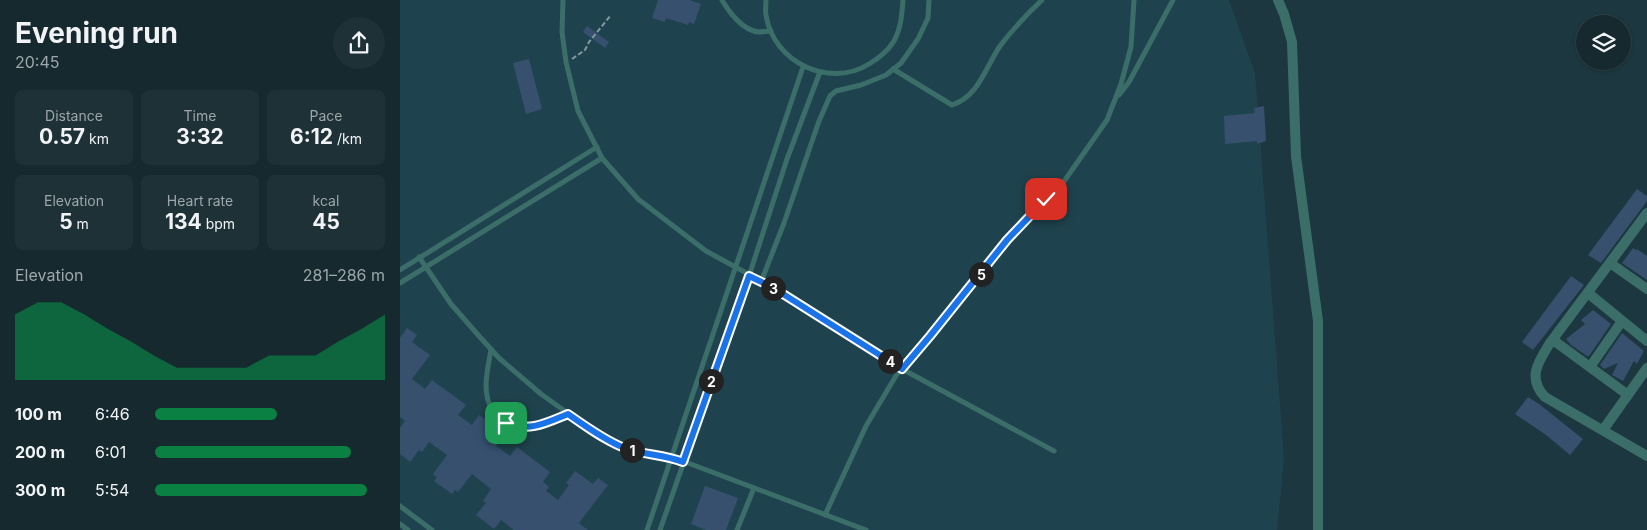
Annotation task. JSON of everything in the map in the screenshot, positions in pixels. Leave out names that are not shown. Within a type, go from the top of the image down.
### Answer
[{"type":"street","points":[[1278,0],[1292,42],[1296,156],[1318,321],[1318,530]]},
{"type":"street","points":[[1647,213],[1553,340],[1537,368],[1535,376],[1538,389],[1546,397],[1647,456]]},
{"type":"street","points":[[1610,263],[1647,289]]},
{"type":"street","points":[[1588,293],[1647,341]]},
{"type":"street","points":[[1590,367],[1622,321]]},
{"type":"street","points":[[1553,340],[1628,395]]},
{"type":"street","points":[[1603,430],[1647,368]]},
{"type":"lane","points":[[563,0],[562,32],[566,62],[578,111],[602,158],[638,199],[706,251],[761,282],[902,369],[1054,451]]},
{"type":"lane","points":[[722,0],[737,20],[748,28],[757,32],[771,31]]},
{"type":"lane","points":[[766,0],[766,15],[771,31],[786,54],[803,67],[820,72],[842,74],[862,69],[879,58],[894,42],[902,21],[903,0]]},
{"type":"lane","points":[[761,282],[784,223],[819,121],[830,96],[836,91],[861,85],[886,75],[901,63],[918,39],[928,18],[929,0]]},
{"type":"lane","points":[[893,69],[952,105],[960,103],[970,95],[988,70],[999,48],[1018,24],[1042,0]]},
{"type":"lane","points":[[825,515],[866,426],[897,374],[1007,240],[1066,180],[1107,120],[1132,47],[1134,0]]},
{"type":"lane","points":[[1116,98],[1129,82],[1173,0]]},
{"type":"lane","points":[[647,530],[803,67]]},
{"type":"lane","points":[[660,530],[749,276],[787,160],[820,72]]},
{"type":"lane","points":[[400,270],[597,147]]},
{"type":"lane","points":[[400,283],[602,158]]},
{"type":"lane","points":[[420,257],[451,304],[491,349],[541,394],[590,429],[622,447],[656,456],[672,457],[866,530]]},
{"type":"lane","points":[[491,349],[485,385],[487,401],[492,410]]},
{"type":"lane","points":[[506,423],[518,427],[538,426],[568,414]]},
{"type":"lane","points":[[737,530],[754,488]]},
{"type":"lane","points":[[400,506],[432,530]]},
{"type":"lane","points":[[653,512],[664,517]]},
{"type":"lane","points":[[400,524],[408,530]]},
{"type":"path","points":[[566,62],[585,50],[589,42],[611,15]]},
{"type":"shaded area","points":[[400,0],[1229,0],[1255,73],[1284,459],[1277,530],[400,530]]},
{"type":"building","points":[[658,0],[689,0],[701,4],[694,24],[689,22],[688,25],[666,18],[665,22],[652,18]]},
{"type":"building","points":[[587,26],[609,42],[605,48],[583,32]]},
{"type":"building","points":[[529,59],[542,109],[526,114],[513,63]]},
{"type":"building","points":[[1264,106],[1266,141],[1257,144],[1257,141],[1225,144],[1224,116],[1255,113],[1254,108]]},
{"type":"building","points":[[1637,189],[1647,196],[1647,201],[1601,263],[1588,255]]},
{"type":"building","points":[[1633,248],[1647,256],[1647,280],[1622,263]]},
{"type":"building","points":[[1571,276],[1584,285],[1533,350],[1522,342]]},
{"type":"building","points":[[1593,310],[1611,324],[1589,356],[1587,356],[1571,345],[1566,339],[1585,324],[1581,320]]},
{"type":"building","points":[[407,328],[417,335],[412,342],[430,355],[412,379],[425,389],[432,380],[466,405],[458,415],[472,425],[479,415],[485,419],[489,413],[495,413],[496,409],[510,418],[502,421],[504,427],[500,431],[505,434],[496,446],[510,456],[517,447],[550,472],[543,482],[549,487],[546,491],[558,500],[569,485],[566,483],[575,471],[593,484],[598,478],[608,485],[579,523],[588,530],[514,530],[501,520],[494,529],[476,515],[486,503],[483,501],[491,489],[472,474],[458,492],[455,490],[452,494],[434,481],[437,477],[433,474],[447,455],[429,442],[422,452],[419,450],[410,462],[400,454],[400,428],[405,421],[400,417],[400,338]]},
{"type":"building","points":[[1622,333],[1644,351],[1637,364],[1634,361],[1623,381],[1612,375],[1618,363],[1604,369],[1600,365]]},
{"type":"building","points":[[1528,397],[1583,439],[1570,455],[1546,435],[1515,414]]},
{"type":"building","points":[[705,486],[738,498],[726,530],[706,530],[691,524]]},
{"type":"route","points":[[506,423],[518,427],[538,426],[568,414],[622,447],[656,456],[672,457],[683,462],[749,276],[772,287],[902,369],[975,282],[1007,240],[1046,199]]}]
